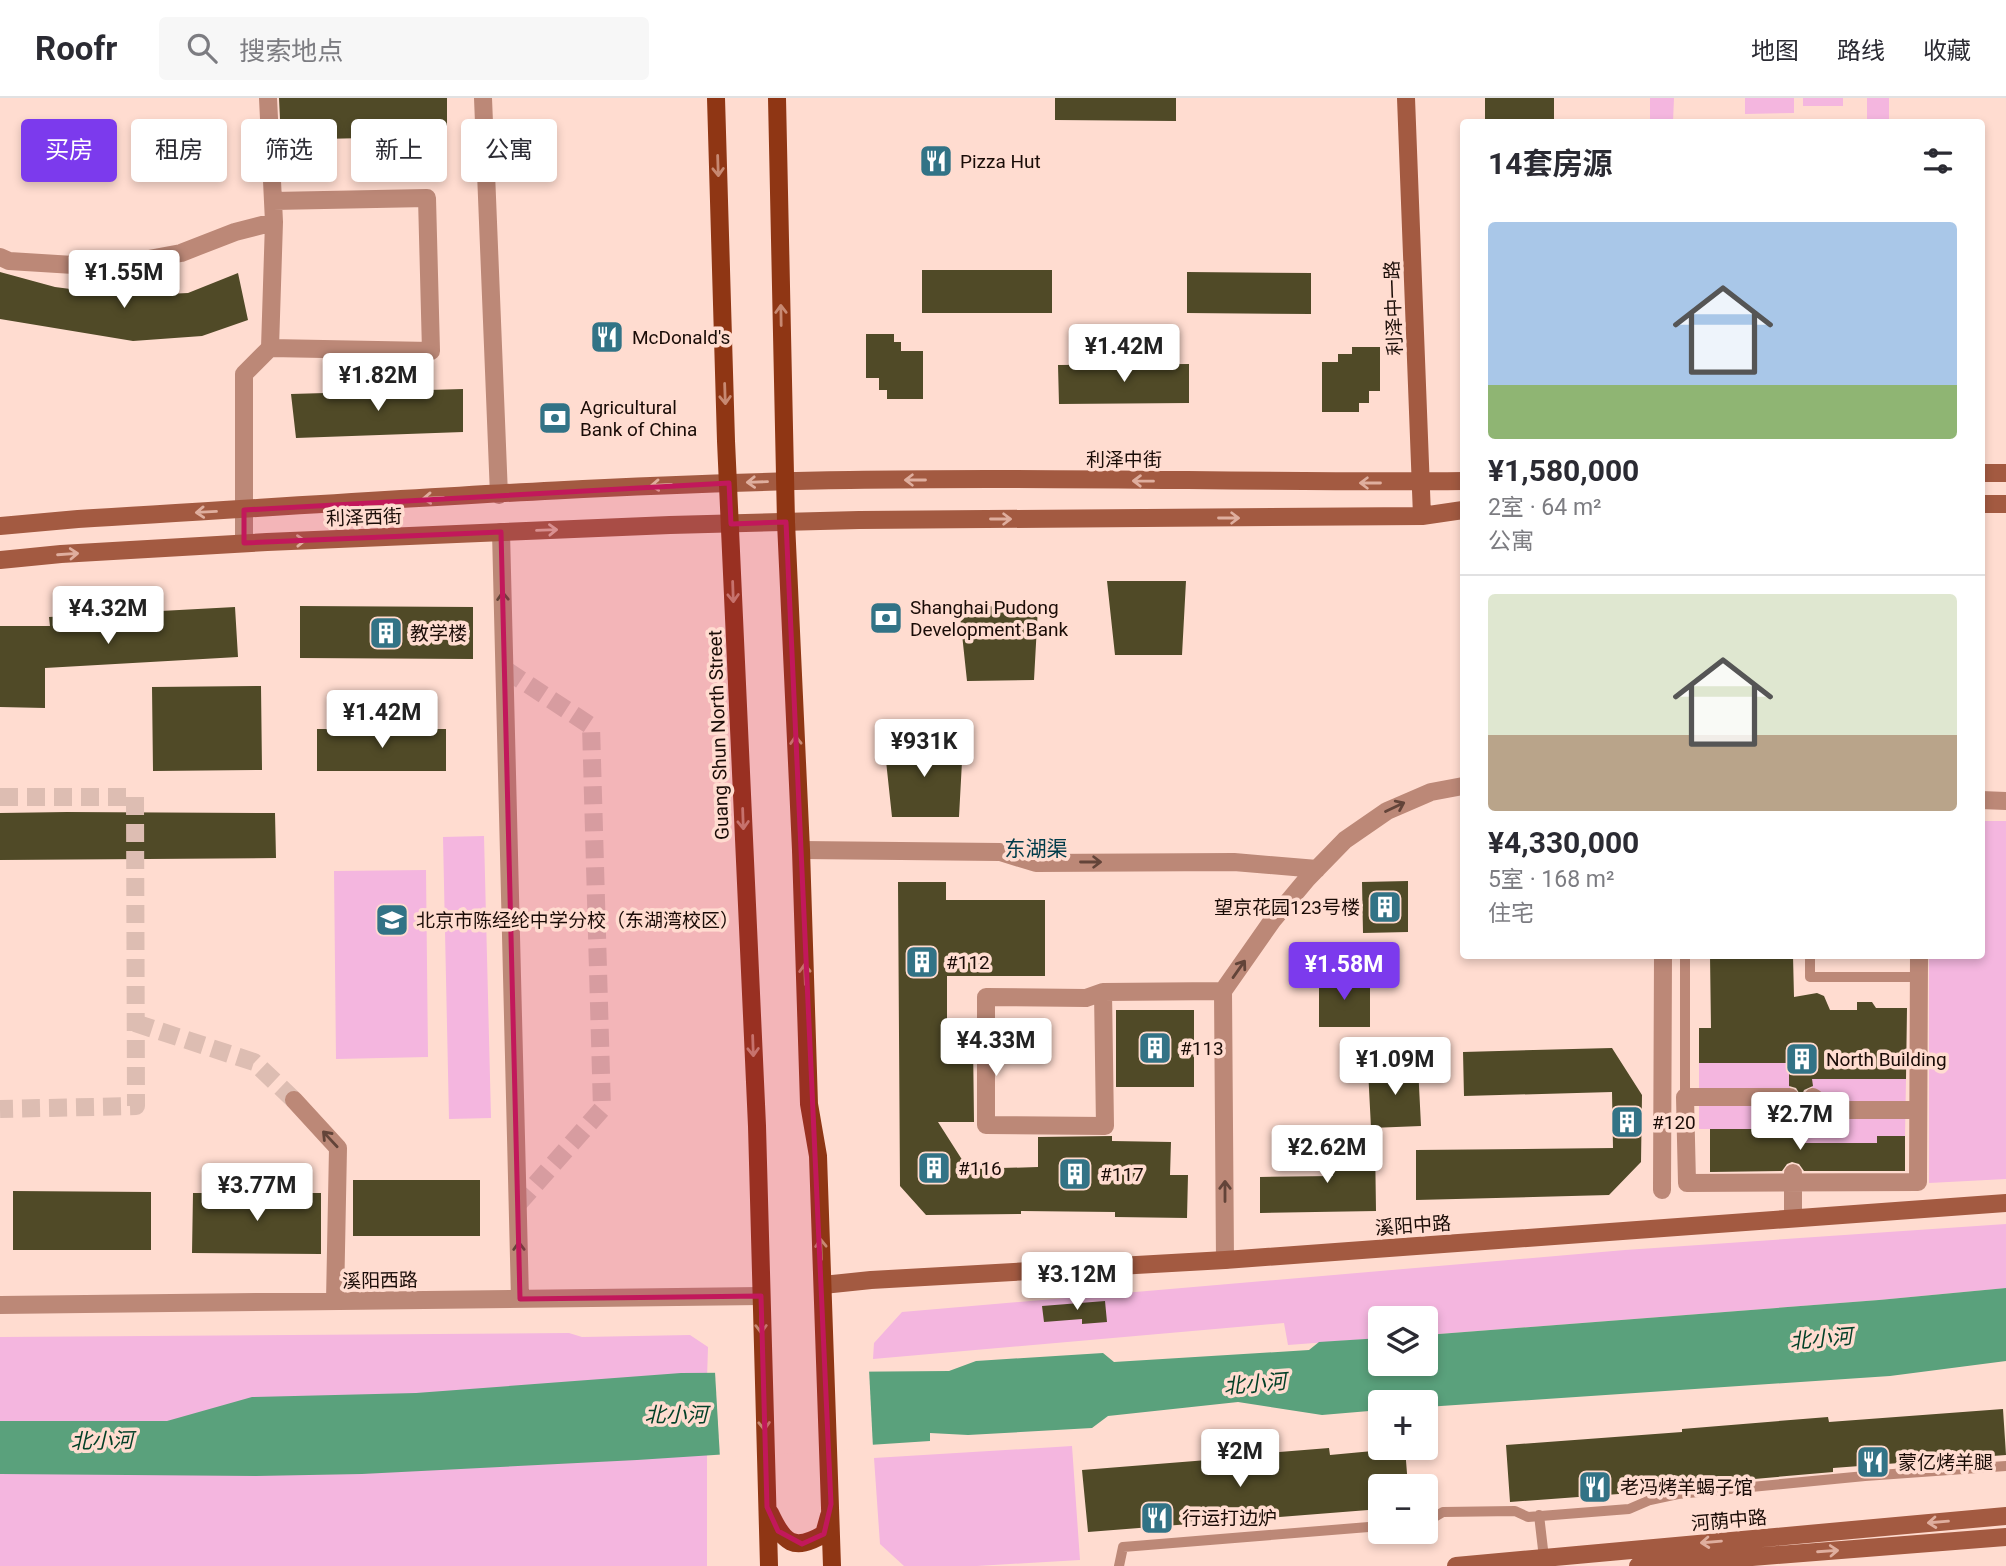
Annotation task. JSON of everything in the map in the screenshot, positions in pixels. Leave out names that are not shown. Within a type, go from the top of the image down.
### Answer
[{"type":"main road","name":"Guang Shun North Street","points":[[716,98],[729,483],[757,1126],[767,1507]]},
{"type":"main road","points":[[777,98],[786,522],[809,1104],[818,1156],[832,1566]]},
{"type":"main road","points":[[767,1507],[778,1531],[791,1542],[802,1544],[824,1534],[831,1504]]},
{"type":"main road","points":[[767,1507],[769,1566]]},
{"type":"street","points":[[244,543],[244,374],[270,348],[274,222],[268,98]]},
{"type":"street","points":[[483,98],[499,495]]},
{"type":"street","name":"利泽中一路","points":[[1406,98],[1422,516]]},
{"type":"street","points":[[270,348],[431,351],[428,198],[273,201]]},
{"type":"street","points":[[0,257],[9,261],[106,267],[181,253],[235,232],[274,222]]},
{"type":"street","points":[[1985,473],[2006,473]]},
{"type":"street","name":"利泽中街","points":[[729,483],[908,480],[1460,481]]},
{"type":"street","name":"利泽西街","points":[[0,526],[78,519],[729,483]]},
{"type":"street","points":[[1985,504],[2006,504]]},
{"type":"street","points":[[786,522],[1422,516],[1460,510]]},
{"type":"street","name":"利泽西街","points":[[0,560],[244,543],[786,522]]},
{"type":"street","points":[[501,532],[520,1300]]},
{"type":"street","points":[[1225,1260],[1223,992],[1272,920],[1345,840],[1387,811],[1431,792],[1460,787]]},
{"type":"street","points":[[1985,800],[2006,801]]},
{"type":"street","points":[[801,850],[1000,852],[1036,863],[1234,862],[1317,869]]},
{"type":"street","points":[[1662,1190],[1663,959]]},
{"type":"street","points":[[1790,1097],[1685,1097],[1687,1183],[1793,1178],[1918,1182],[1919,959]]},
{"type":"street","points":[[1103,992],[1105,1126],[986,1125],[986,997],[1086,998],[1103,992],[1223,992]]},
{"type":"street","points":[[1813,1097],[1831,1110],[1918,1110]]},
{"type":"street","points":[[294,1100],[338,1148],[335,1301]]},
{"type":"street","points":[[1793,1178],[1793,1218]]},
{"type":"street","name":"溪阳中路","points":[[823,1285],[1225,1260],[2006,1203]]},
{"type":"street","name":"溪阳西路","points":[[0,1305],[761,1296]]},
{"type":"street","name":"河荫中路","points":[[1456,1566],[2006,1516]]},
{"type":"street","name":"河荫中路","points":[[1637,1566],[2006,1537]]},
{"type":"lane","points":[[1685,959],[1685,1097]]},
{"type":"lane","points":[[1810,959],[1810,977],[1919,978]]},
{"type":"lane","points":[[1438,1515],[1443,1512],[1515,1511],[1528,1517],[1629,1509],[1678,1493],[2006,1466]]},
{"type":"lane","points":[[1539,1516],[1544,1558]]},
{"type":"lane","points":[[1119,1566],[1124,1547],[1368,1527]]},
{"type":"highlighted area","points":[[729,483],[731,524],[786,522],[831,1504],[824,1534],[802,1544],[778,1531],[767,1507],[761,1296],[520,1299],[501,532],[244,543],[244,510]]},
{"type":"shaded area","points":[[1650,98],[1674,98],[1673,119],[1650,119]]},
{"type":"shaded area","points":[[1745,98],[1794,98],[1794,113],[1745,114]]},
{"type":"shaded area","points":[[1803,98],[1843,98],[1843,106],[1803,106]]},
{"type":"shaded area","points":[[1867,98],[1889,98],[1889,119],[1867,119]]},
{"type":"shaded area","points":[[1985,821],[2006,821],[2006,1179],[1929,1183],[1929,959],[1985,959]]},
{"type":"shaded area","points":[[484,836],[491,1118],[449,1119],[443,837]]},
{"type":"shaded area","points":[[426,870],[428,1057],[336,1059],[334,871]]},
{"type":"shaded area","points":[[1699,1063],[1803,1063],[1790,1081],[1790,1129],[1699,1129]]},
{"type":"shaded area","points":[[1812,1079],[1906,1079],[1905,1136],[1878,1136],[1877,1143],[1800,1143],[1799,1108],[1812,1108]]},
{"type":"shaded area","points":[[2006,1224],[2006,1288],[1438,1334],[1438,1306],[1368,1306],[1368,1339],[1288,1345],[1284,1323],[873,1359],[874,1343],[902,1312],[1625,1250]]},
{"type":"shaded area","points":[[569,1333],[582,1337],[690,1335],[708,1347],[707,1566],[0,1566],[0,1337]]},
{"type":"shaded area","points":[[1072,1446],[1080,1560],[977,1566],[904,1566],[880,1544],[874,1458]]},
{"type":"water","name":"北小河","points":[[2006,1288],[2006,1361],[1890,1376],[1438,1406],[1438,1390],[1368,1390],[1368,1411],[1322,1415],[1238,1402],[1108,1416],[1092,1428],[968,1435],[930,1433],[930,1441],[637,1460],[362,1474],[0,1474],[0,1421],[167,1421],[252,1397],[416,1393],[681,1373],[949,1371],[976,1361],[1103,1353],[1114,1362],[1309,1350],[1319,1342],[1368,1339],[1368,1376],[1438,1376],[1438,1334]]},
{"type":"pier","points":[[869,1369],[873,1448],[720,1458],[715,1372]]},
{"type":"building","points":[[279,98],[447,98],[447,119],[351,119],[351,138],[337,139],[337,119],[280,119]]},
{"type":"building","points":[[1055,98],[1176,98],[1176,121],[1055,120]]},
{"type":"building","points":[[1485,98],[1554,98],[1554,119],[1485,119]]},
{"type":"building","points":[[922,270],[1052,270],[1052,313],[922,313]]},
{"type":"building","points":[[0,272],[55,287],[124,296],[188,293],[238,273],[248,320],[202,336],[133,341],[0,319]]},
{"type":"building","points":[[1187,272],[1311,273],[1311,314],[1187,313]]},
{"type":"building","points":[[866,334],[894,334],[894,342],[901,342],[901,351],[923,351],[923,399],[887,399],[887,390],[879,390],[879,378],[866,378]]},
{"type":"building","points":[[1352,347],[1380,347],[1380,391],[1369,391],[1369,403],[1359,403],[1359,412],[1322,412],[1322,362],[1338,362],[1338,354],[1352,354]]},
{"type":"building","points":[[1189,364],[1189,403],[1059,404],[1058,365]]},
{"type":"building","points":[[463,389],[463,432],[296,438],[291,394]]},
{"type":"building","points":[[1107,581],[1186,581],[1182,655],[1115,655]]},
{"type":"building","name":"教学楼","points":[[300,606],[473,607],[473,659],[300,658]]},
{"type":"building","points":[[959,606],[1038,607],[1034,680],[967,681]]},
{"type":"building","points":[[235,607],[238,657],[45,668],[45,708],[0,707],[0,626],[50,626],[49,617]]},
{"type":"building","points":[[261,686],[262,770],[153,771],[152,687]]},
{"type":"building","points":[[317,729],[446,729],[446,771],[317,771]]},
{"type":"building","points":[[884,742],[963,743],[959,817],[892,817]]},
{"type":"building","points":[[0,813],[275,813],[276,858],[0,860]]},
{"type":"building","name":"望京花园123号楼","points":[[1408,881],[1408,932],[1363,933],[1362,882]]},
{"type":"building","points":[[898,882],[946,882],[946,900],[1045,900],[1045,976],[947,976],[947,1041],[973,1041],[974,1122],[938,1122],[968,1169],[1038,1167],[1038,1137],[1112,1136],[1112,1141],[1171,1142],[1170,1175],[1188,1175],[1187,1218],[1115,1217],[1115,1212],[1021,1211],[1021,1214],[926,1215],[900,1186]]},
{"type":"building","name":"North Building","points":[[1710,959],[1793,959],[1794,997],[1817,993],[1824,996],[1830,1010],[1857,1010],[1857,1002],[1872,1002],[1876,1008],[1907,1008],[1906,1079],[1812,1079],[1813,1086],[1804,1090],[1802,1095],[1803,1102],[1809,1108],[1791,1108],[1799,1103],[1801,1096],[1796,1088],[1789,1086],[1789,1063],[1699,1063],[1699,1028],[1711,1028]]},
{"type":"building","points":[[1319,976],[1370,976],[1370,1027],[1319,1027]]},
{"type":"building","name":"#113","points":[[1116,1010],[1194,1010],[1194,1087],[1116,1087]]},
{"type":"building","name":"#120","points":[[1612,1048],[1642,1095],[1641,1162],[1609,1195],[1416,1200],[1416,1150],[1613,1148],[1612,1092],[1464,1096],[1463,1052]]},
{"type":"building","points":[[1418,1066],[1421,1126],[1371,1128],[1368,1069]]},
{"type":"building","points":[[1710,1129],[1800,1129],[1800,1143],[1877,1143],[1877,1136],[1905,1136],[1905,1171],[1804,1171],[1799,1164],[1792,1162],[1782,1171],[1710,1172]]},
{"type":"building","points":[[1375,1142],[1376,1211],[1260,1213],[1260,1177],[1333,1176],[1333,1143]]},
{"type":"building","points":[[353,1180],[480,1180],[480,1236],[353,1236]]},
{"type":"building","points":[[13,1191],[151,1192],[151,1250],[13,1250]]},
{"type":"building","points":[[193,1193],[321,1193],[321,1254],[192,1253]]},
{"type":"building","points":[[1105,1301],[1107,1322],[1082,1324],[1082,1319],[1044,1322],[1042,1306]]},
{"type":"building","points":[[2003,1409],[2006,1455],[1833,1468],[1833,1472],[1619,1489],[1619,1494],[1510,1502],[1506,1445],[1682,1432],[1682,1429],[1828,1417],[1829,1422]]},
{"type":"building","points":[[1329,1448],[1330,1455],[1368,1451],[1368,1460],[1406,1460],[1407,1474],[1368,1474],[1368,1510],[1088,1532],[1082,1470],[1220,1459],[1221,1471],[1254,1468],[1253,1454]]},
{"type":"tunnel","points":[[506,670],[591,726],[602,1109],[518,1204]]},
{"type":"tunnel","points":[[0,797],[135,797],[136,1106],[0,1109]]},
{"type":"tunnel","points":[[135,1023],[254,1062],[294,1100]]},
{"type":"place","name":"Pizza Hut","points":[[936,161]]},
{"type":"place","name":"McDonald's","points":[[607,337]]},
{"type":"place","name":"Agricultural Bank of China","points":[[555,418]]},
{"type":"place","name":"Shanghai Pudong Development Bank","points":[[886,618]]},
{"type":"place","name":"教学楼","points":[[386,633]]},
{"type":"place","name":"望京花园123号楼","points":[[1385,907]]},
{"type":"place","name":"北京市陈经纶中学分校（东湖湾校区）","points":[[392,920]]},
{"type":"place","name":"#112","points":[[922,962]]},
{"type":"place","name":"#113","points":[[1155,1048]]},
{"type":"place","name":"North Building","points":[[1802,1059]]},
{"type":"place","name":"#120","points":[[1627,1122]]},
{"type":"place","name":"#116","points":[[934,1168]]},
{"type":"place","name":"#117","points":[[1075,1174]]},
{"type":"place","name":"蒙亿烤羊腿","points":[[1873,1462]]},
{"type":"place","name":"老冯烤羊蝎子馆","points":[[1595,1487]]},
{"type":"place","name":"行运打边炉","points":[[1157,1518]]},
{"type":"district","name":"东湖渠","points":[[1036,849]]}]
